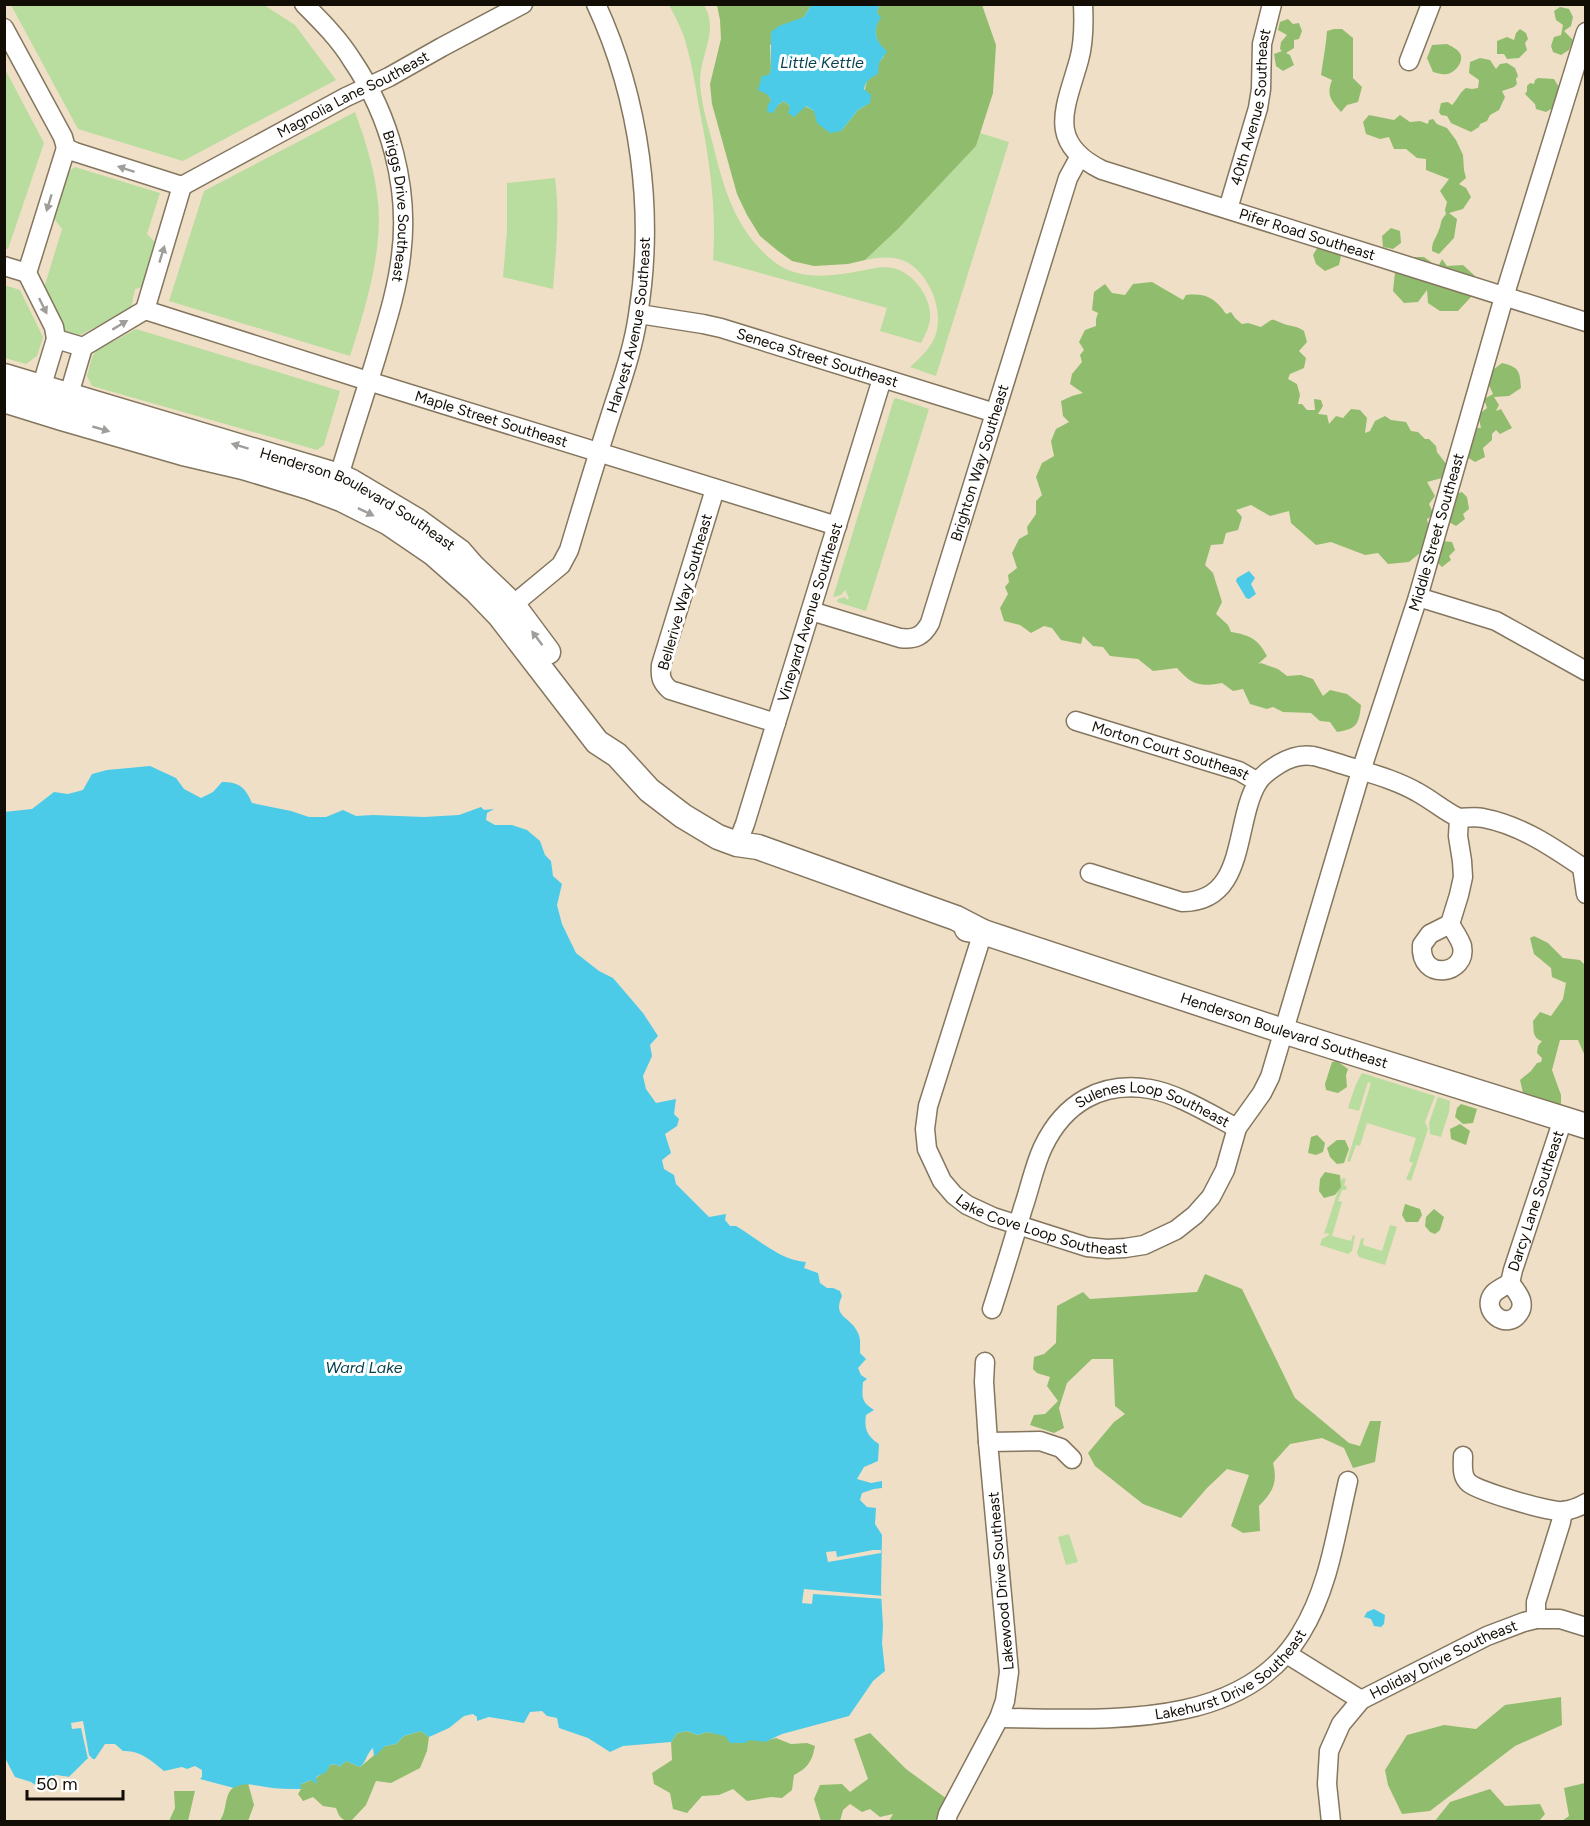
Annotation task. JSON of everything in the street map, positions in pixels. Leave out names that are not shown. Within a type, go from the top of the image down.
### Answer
[{"type":"main road","name":"Henderson Boulevard Southeast","points":[[4,376],[38,398],[62,418],[183,453],[335,485]]},
{"type":"main road","name":"Henderson Boulevard Southeast","points":[[4,400],[69,395],[335,485],[411,537],[506,611],[597,742],[617,755],[649,790],[682,816],[718,837],[737,844],[758,847],[923,906],[956,918],[983,932],[1283,1031],[1574,1122]]},
{"type":"street","name":"Briggs Drive Southeast","points":[[304,4],[341,44],[353,61],[381,114],[391,144],[400,188],[403,232],[402,254],[393,298],[335,485]]},
{"type":"street","name":"Magnolia Lane Southeast","points":[[182,186],[523,4]]},
{"type":"street","name":"Harvest Avenue Southeast","points":[[506,611],[561,566],[569,550],[626,366],[639,314],[644,259],[644,208],[640,156],[630,105],[617,58],[596,4]]},
{"type":"street","name":"Pifer Road Southeast","points":[[1083,4],[1082,47],[1064,110],[1065,131],[1069,141],[1087,162],[1102,170],[1586,322]]},
{"type":"street","name":"40th Avenue Southeast","points":[[1228,209],[1258,108],[1262,89],[1264,29],[1272,4]]},
{"type":"street","points":[[1409,61],[1431,4]]},
{"type":"street","points":[[4,28],[63,137],[66,148],[27,273],[54,327],[56,339],[38,398]]},
{"type":"street","name":"Middle Street Southeast","points":[[1283,1031],[1361,771],[1418,597],[1504,297],[1586,32]]},
{"type":"street","points":[[62,418],[83,347],[145,310],[182,186],[66,148]]},
{"type":"street","name":"Brighton Way Southeast","points":[[812,611],[900,638],[918,637],[926,631],[1068,178],[1080,156]]},
{"type":"street","points":[[4,266],[27,273]]},
{"type":"street","name":"Maple Street Southeast","points":[[145,310],[837,526]]},
{"type":"street","name":"Seneca Street Southeast","points":[[639,314],[703,324],[995,413]]},
{"type":"street","points":[[56,339],[83,347]]},
{"type":"street","name":"Vineyard Avenue Southeast","points":[[737,844],[812,611],[882,379]]},
{"type":"street","name":"Bellerive Way Southeast","points":[[716,489],[661,665],[660,676],[663,684],[670,690],[776,723]]},
{"type":"street","points":[[1418,597],[1496,621],[1586,671]]},
{"type":"street","name":"Morton Court Southeast","points":[[1076,721],[1239,771],[1258,782],[1266,772],[1290,757],[1312,756],[1392,780],[1459,818]]},
{"type":"street","points":[[1090,873],[1182,902],[1194,902],[1206,898],[1227,878],[1258,782]]},
{"type":"street","points":[[1450,924],[1460,895],[1463,877],[1458,836],[1459,818],[1480,817],[1506,824],[1532,835],[1584,867],[1586,894]]},
{"type":"street","name":"Lake Cove Loop Southeast","points":[[983,932],[928,1106],[925,1129],[927,1149],[942,1181],[967,1205],[993,1217],[1087,1246],[1107,1249],[1144,1245],[1176,1230],[1195,1215],[1210,1197],[1225,1170],[1237,1128],[1262,1093],[1270,1077],[1283,1031]]},
{"type":"street","name":"Sulenes Loop Southeast","points":[[992,1308],[1042,1149],[1055,1124],[1074,1106],[1096,1092],[1128,1087],[1151,1089],[1176,1097],[1237,1128]]},
{"type":"street","name":"Darcy Lane Southeast","points":[[1510,1283],[1513,1270],[1574,1122]]},
{"type":"street","name":"Lakewood Drive Southeast","points":[[946,1821],[999,1718],[1005,1701],[1009,1672],[988,1442],[985,1362]]},
{"type":"street","points":[[988,1442],[1040,1441],[1061,1448],[1072,1459]]},
{"type":"street","points":[[1463,1456],[1465,1478],[1469,1484],[1480,1489],[1547,1510],[1563,1511],[1586,1503]]},
{"type":"street","name":"Lakehurst Drive Southeast","points":[[999,1718],[1131,1718],[1192,1708],[1217,1701],[1245,1688],[1287,1653],[1302,1633],[1314,1609],[1325,1577],[1348,1481]]},
{"type":"street","points":[[1536,1620],[1536,1602],[1563,1511]]},
{"type":"street","name":"Holiday Drive Southeast","points":[[1331,1821],[1327,1784],[1329,1751],[1341,1724],[1361,1700],[1487,1636],[1524,1622],[1560,1619],[1586,1627]]},
{"type":"street","points":[[1287,1653],[1361,1700]]},
{"type":"green space","points":[[11,5],[264,5],[295,25],[336,80],[183,161],[78,129]]},
{"type":"green space","points":[[669,5],[704,5],[708,14],[710,33],[700,79],[702,101],[725,189],[748,234],[773,261],[794,272],[818,276],[885,267],[906,274],[918,284],[929,306],[929,325],[921,343],[880,331],[887,308],[713,260],[713,202],[706,145],[688,52],[683,34]]},
{"type":"green space","points":[[717,5],[811,5],[804,17],[770,45],[771,69],[768,95],[778,105],[784,101],[790,106],[805,106],[841,131],[858,110],[865,106],[866,84],[884,56],[876,32],[880,17],[877,13],[879,5],[982,5],[996,45],[993,93],[976,146],[898,229],[865,260],[848,264],[814,266],[792,261],[760,236],[737,194],[712,104],[710,84],[721,39]]},
{"type":"green space","points":[[1560,7],[1569,9],[1573,17],[1571,26],[1564,31],[1573,40],[1569,50],[1561,55],[1553,52],[1551,46],[1554,37],[1561,35],[1563,25],[1556,20],[1554,11]]},
{"type":"green space","points":[[1288,19],[1293,24],[1299,23],[1302,31],[1299,39],[1294,40],[1294,48],[1286,53],[1290,55],[1294,65],[1283,71],[1276,66],[1274,54],[1282,51],[1281,42],[1287,35],[1278,30],[1280,22]]},
{"type":"green space","points":[[1342,29],[1353,38],[1353,78],[1362,87],[1358,102],[1347,105],[1341,112],[1330,98],[1329,90],[1332,80],[1321,75],[1327,31]]},
{"type":"green space","points":[[1520,29],[1526,33],[1528,39],[1525,43],[1527,50],[1519,58],[1507,59],[1504,54],[1497,54],[1497,41],[1507,37],[1514,40]]},
{"type":"green space","points":[[1447,44],[1459,52],[1460,62],[1450,73],[1433,72],[1427,58],[1432,45]]},
{"type":"green space","points":[[1480,58],[1490,60],[1496,69],[1500,64],[1507,63],[1515,68],[1518,76],[1514,87],[1502,91],[1505,97],[1499,110],[1471,132],[1451,123],[1447,116],[1439,112],[1441,103],[1448,102],[1452,105],[1466,88],[1478,88],[1479,80],[1469,73],[1470,62]]},
{"type":"green space","points":[[5,69],[44,143],[8,249],[4,248]]},
{"type":"green space","points":[[1538,78],[1554,79],[1562,92],[1558,105],[1546,112],[1536,109],[1535,104],[1525,94],[1527,86],[1530,83],[1534,84]]},
{"type":"green space","points":[[355,112],[377,190],[379,221],[372,280],[350,356],[169,301],[204,191]]},
{"type":"green space","points":[[1369,115],[1394,120],[1400,115],[1410,122],[1420,121],[1428,124],[1429,120],[1433,119],[1437,124],[1447,128],[1456,140],[1463,155],[1466,178],[1459,184],[1466,188],[1471,197],[1463,209],[1449,213],[1457,219],[1454,238],[1439,254],[1432,251],[1432,248],[1441,221],[1446,214],[1447,202],[1440,191],[1449,179],[1426,170],[1426,159],[1417,158],[1406,149],[1394,149],[1389,137],[1380,139],[1366,134],[1363,122]]},
{"type":"green space","points":[[980,133],[1009,142],[936,376],[910,367],[929,347],[937,330],[937,309],[925,279],[910,264],[899,259],[865,260],[898,229],[976,146]]},
{"type":"green space","points":[[75,167],[160,193],[147,234],[155,242],[142,287],[135,289],[131,309],[78,336],[65,334],[44,288],[62,229],[53,217],[69,171]]},
{"type":"green space","points":[[555,178],[557,219],[553,289],[503,277],[507,231],[507,183]]},
{"type":"green space","points":[[1391,228],[1400,231],[1401,243],[1393,249],[1383,247],[1382,236]]},
{"type":"green space","points":[[1319,245],[1342,251],[1339,265],[1325,271],[1316,264],[1313,255]]},
{"type":"green space","points":[[1403,257],[1424,257],[1431,262],[1432,279],[1442,259],[1447,266],[1463,265],[1475,276],[1471,297],[1458,311],[1440,311],[1428,303],[1427,290],[1418,302],[1404,303],[1393,291],[1395,272]]},
{"type":"green space","points":[[1152,282],[1183,300],[1186,295],[1205,296],[1218,304],[1226,314],[1231,312],[1242,324],[1248,323],[1261,327],[1272,320],[1304,331],[1307,342],[1299,351],[1306,358],[1304,368],[1290,374],[1288,379],[1297,384],[1300,395],[1298,404],[1302,404],[1307,410],[1315,410],[1314,399],[1321,400],[1323,406],[1318,414],[1327,415],[1329,424],[1336,416],[1343,418],[1351,409],[1360,410],[1367,418],[1365,433],[1370,431],[1375,421],[1385,416],[1391,420],[1406,422],[1411,431],[1418,432],[1436,446],[1437,452],[1447,465],[1442,478],[1427,482],[1435,496],[1429,504],[1434,515],[1427,519],[1432,543],[1409,562],[1388,564],[1378,553],[1365,555],[1331,542],[1316,545],[1291,523],[1289,511],[1270,516],[1251,505],[1236,510],[1242,517],[1238,530],[1226,533],[1223,544],[1211,545],[1205,565],[1213,573],[1222,602],[1216,614],[1228,625],[1231,632],[1248,636],[1257,642],[1267,656],[1258,664],[1278,669],[1287,676],[1301,675],[1313,679],[1323,696],[1330,690],[1347,694],[1361,705],[1358,721],[1349,729],[1337,732],[1330,722],[1320,721],[1311,713],[1283,712],[1273,707],[1267,709],[1250,704],[1243,689],[1233,691],[1222,683],[1207,685],[1196,683],[1177,668],[1153,671],[1138,659],[1110,656],[1103,647],[1093,646],[1083,636],[1081,644],[1061,640],[1052,628],[1044,626],[1031,633],[1020,625],[1004,621],[1000,608],[1008,594],[1005,587],[1009,582],[1008,575],[1017,568],[1012,553],[1019,539],[1028,534],[1027,527],[1036,514],[1036,501],[1042,495],[1036,477],[1042,463],[1054,456],[1051,441],[1056,429],[1069,422],[1063,416],[1061,401],[1083,393],[1070,384],[1072,374],[1082,362],[1080,355],[1084,350],[1079,342],[1085,330],[1096,326],[1098,313],[1092,310],[1094,292],[1105,284],[1112,293],[1125,295],[1133,284]]},
{"type":"green space","points":[[4,285],[20,290],[43,337],[37,356],[26,364],[5,358]]},
{"type":"green space","points":[[136,329],[340,391],[324,445],[317,450],[92,386],[87,376],[96,351]]},
{"type":"green space","points":[[1502,363],[1515,368],[1520,377],[1521,388],[1509,396],[1494,397],[1499,405],[1496,411],[1501,409],[1512,428],[1500,434],[1496,430],[1492,434],[1492,440],[1483,448],[1485,457],[1475,462],[1467,457],[1465,448],[1473,443],[1468,440],[1470,428],[1481,428],[1478,415],[1487,408],[1484,399],[1493,394],[1488,383],[1490,372]]},
{"type":"green space","points":[[896,398],[929,409],[866,611],[837,602],[838,599],[845,597],[847,600],[849,598],[845,590],[841,595],[833,597]]},
{"type":"green space","points":[[1462,492],[1467,497],[1469,509],[1463,514],[1465,519],[1456,526],[1449,522],[1450,496]]},
{"type":"green space","points":[[1442,541],[1452,542],[1455,550],[1449,556],[1451,560],[1442,567],[1437,562]]},
{"type":"green space","points":[[1534,936],[1548,943],[1563,958],[1580,960],[1585,965],[1585,1056],[1578,1040],[1560,1040],[1552,1070],[1561,1095],[1561,1106],[1524,1097],[1520,1080],[1537,1063],[1541,1062],[1542,1058],[1537,1053],[1542,1041],[1535,1036],[1533,1021],[1540,1012],[1551,1016],[1563,999],[1566,983],[1552,977],[1551,968],[1534,954],[1530,938]]},
{"type":"green space","points":[[1337,1061],[1348,1069],[1347,1087],[1338,1093],[1326,1090],[1325,1084],[1332,1062]]},
{"type":"green space","points":[[1362,1073],[1435,1096],[1425,1122],[1428,1129],[1411,1181],[1406,1179],[1413,1163],[1409,1161],[1416,1138],[1367,1123],[1360,1146],[1356,1145],[1350,1162],[1347,1161],[1371,1083],[1368,1082],[1359,1111],[1348,1108]]},
{"type":"green space","points":[[1438,1097],[1450,1101],[1441,1137],[1430,1134],[1429,1123]]},
{"type":"green space","points":[[1461,1104],[1477,1109],[1473,1123],[1463,1124],[1455,1117],[1457,1108]]},
{"type":"green space","points":[[1460,1124],[1470,1131],[1466,1145],[1451,1139],[1450,1129]]},
{"type":"green space","points":[[1317,1135],[1325,1143],[1323,1152],[1316,1155],[1308,1153],[1311,1137]]},
{"type":"green space","points":[[1337,1140],[1345,1140],[1349,1149],[1344,1163],[1337,1164],[1330,1157],[1327,1148]]},
{"type":"green space","points":[[1325,1172],[1340,1175],[1341,1187],[1335,1195],[1324,1198],[1319,1191],[1320,1179]]},
{"type":"green space","points":[[1342,1178],[1346,1179],[1344,1185],[1347,1187],[1346,1190],[1342,1190],[1338,1201],[1342,1202],[1332,1236],[1351,1241],[1353,1235],[1355,1236],[1352,1251],[1348,1254],[1320,1245],[1322,1239],[1329,1235],[1324,1234]]},
{"type":"green space","points":[[1405,1204],[1420,1209],[1422,1215],[1418,1222],[1406,1222],[1402,1215]]},
{"type":"green space","points":[[1434,1209],[1444,1217],[1440,1230],[1435,1234],[1425,1226],[1426,1217]]},
{"type":"green space","points":[[1390,1225],[1397,1227],[1385,1265],[1359,1257],[1357,1253],[1361,1239],[1364,1238],[1363,1245],[1382,1251]]},
{"type":"green space","points":[[1205,1274],[1242,1289],[1295,1398],[1349,1443],[1360,1446],[1370,1421],[1381,1421],[1375,1462],[1353,1468],[1344,1448],[1322,1438],[1290,1444],[1273,1463],[1275,1476],[1273,1486],[1259,1506],[1260,1531],[1243,1533],[1231,1526],[1249,1475],[1227,1469],[1181,1518],[1143,1504],[1095,1466],[1088,1453],[1114,1422],[1125,1414],[1115,1406],[1113,1359],[1092,1359],[1067,1383],[1059,1408],[1064,1428],[1054,1433],[1030,1425],[1034,1415],[1045,1414],[1058,1401],[1047,1386],[1050,1377],[1037,1373],[1033,1369],[1034,1357],[1044,1354],[1056,1343],[1057,1306],[1083,1292],[1090,1299],[1197,1292]]},
{"type":"green space","points":[[1069,1534],[1078,1562],[1066,1565],[1058,1537]]},
{"type":"green space","points":[[1561,1697],[1562,1725],[1515,1746],[1430,1811],[1402,1814],[1388,1785],[1385,1770],[1407,1735],[1444,1725],[1476,1729],[1505,1705]]},
{"type":"green space","points":[[421,1731],[429,1737],[427,1751],[420,1768],[391,1783],[376,1781],[366,1805],[351,1821],[341,1818],[336,1808],[323,1806],[313,1797],[303,1801],[298,1794],[301,1784],[321,1774],[330,1765],[337,1764],[339,1767],[346,1761],[360,1767],[385,1746],[396,1744],[404,1736]]},
{"type":"green space","points":[[687,1731],[698,1735],[707,1732],[765,1741],[776,1738],[791,1744],[807,1743],[815,1746],[809,1764],[794,1775],[792,1790],[782,1798],[771,1797],[747,1801],[733,1789],[719,1795],[702,1796],[687,1813],[673,1809],[670,1793],[654,1784],[652,1773],[672,1760],[671,1742],[677,1733]]},
{"type":"green space","points":[[870,1733],[906,1769],[947,1799],[952,1821],[889,1821],[893,1814],[880,1817],[870,1809],[862,1812],[850,1804],[843,1810],[840,1821],[821,1821],[814,1799],[820,1785],[842,1784],[850,1792],[868,1779],[854,1739]]},
{"type":"green space","points":[[248,1783],[254,1805],[248,1821],[219,1822],[223,1816],[229,1792],[239,1785]]},
{"type":"green space","points":[[1585,1783],[1585,1821],[1562,1821],[1569,1816],[1564,1788]]},
{"type":"green space","points":[[1490,1789],[1505,1806],[1540,1804],[1545,1814],[1539,1821],[1435,1821],[1450,1802]]},
{"type":"green space","points":[[174,1791],[195,1791],[188,1821],[169,1821],[175,1808]]},
{"type":"water","name":"Little Kettle","points":[[811,5],[879,5],[877,13],[881,17],[876,27],[876,36],[887,51],[879,63],[878,74],[869,80],[864,89],[871,95],[870,103],[858,110],[841,131],[830,133],[817,123],[814,111],[806,106],[794,117],[788,113],[790,106],[784,101],[773,113],[767,112],[771,100],[768,95],[758,90],[762,76],[769,75],[771,69],[771,32],[779,26],[804,17]]},
{"type":"water","points":[[1249,571],[1255,578],[1251,584],[1256,594],[1249,599],[1246,598],[1236,581]]},
{"type":"water","name":"Ward Lake","points":[[150,766],[176,778],[184,789],[201,798],[213,792],[222,782],[233,783],[244,789],[252,803],[309,817],[326,817],[343,810],[356,816],[424,817],[459,815],[481,807],[484,810],[494,809],[487,813],[486,820],[495,825],[512,825],[527,830],[540,841],[545,855],[551,861],[553,876],[562,884],[557,905],[562,924],[576,953],[599,971],[613,978],[643,1013],[658,1036],[650,1045],[652,1056],[643,1076],[646,1089],[656,1103],[676,1099],[674,1114],[679,1119],[677,1126],[665,1134],[671,1153],[662,1160],[664,1169],[674,1175],[676,1184],[709,1217],[726,1214],[725,1220],[730,1226],[736,1226],[779,1254],[806,1262],[804,1268],[818,1273],[820,1283],[827,1288],[840,1291],[842,1296],[839,1309],[859,1335],[860,1353],[866,1359],[858,1368],[861,1375],[867,1379],[863,1382],[863,1396],[874,1410],[866,1415],[866,1428],[869,1435],[879,1444],[878,1461],[864,1467],[857,1479],[871,1483],[882,1481],[882,1488],[862,1493],[860,1500],[867,1507],[876,1508],[875,1524],[882,1535],[882,1643],[885,1671],[873,1681],[849,1716],[782,1734],[765,1742],[750,1740],[745,1743],[730,1743],[725,1736],[707,1732],[698,1735],[687,1731],[677,1733],[671,1742],[623,1746],[610,1752],[588,1738],[559,1728],[557,1718],[547,1716],[542,1711],[530,1712],[524,1723],[489,1717],[477,1721],[477,1717],[473,1714],[464,1716],[449,1728],[429,1737],[421,1731],[404,1736],[396,1744],[385,1746],[374,1757],[373,1748],[360,1767],[346,1761],[339,1767],[337,1764],[330,1765],[326,1772],[316,1777],[317,1784],[311,1780],[301,1784],[301,1789],[246,1784],[234,1788],[200,1779],[202,1770],[195,1766],[164,1771],[145,1757],[135,1752],[123,1751],[115,1744],[105,1744],[95,1759],[87,1759],[69,1777],[55,1775],[52,1783],[40,1788],[31,1782],[15,1777],[4,1756],[4,812],[32,809],[54,792],[68,794],[83,790],[92,774],[107,770]]},
{"type":"water","points":[[1374,1609],[1385,1615],[1384,1624],[1381,1627],[1374,1626],[1371,1619],[1364,1617],[1367,1612]]},
{"type":"pier","points":[[881,1550],[881,1553],[828,1562],[826,1552],[836,1551],[837,1557]]},
{"type":"pier","points":[[804,1589],[884,1596],[885,1599],[813,1594],[812,1604],[802,1603]]},
{"type":"pier","points":[[83,1721],[89,1755],[96,1762],[89,1762],[70,1779],[57,1778],[55,1784],[52,1783],[55,1775],[69,1777],[88,1759],[81,1728],[72,1729],[71,1723]]}]
